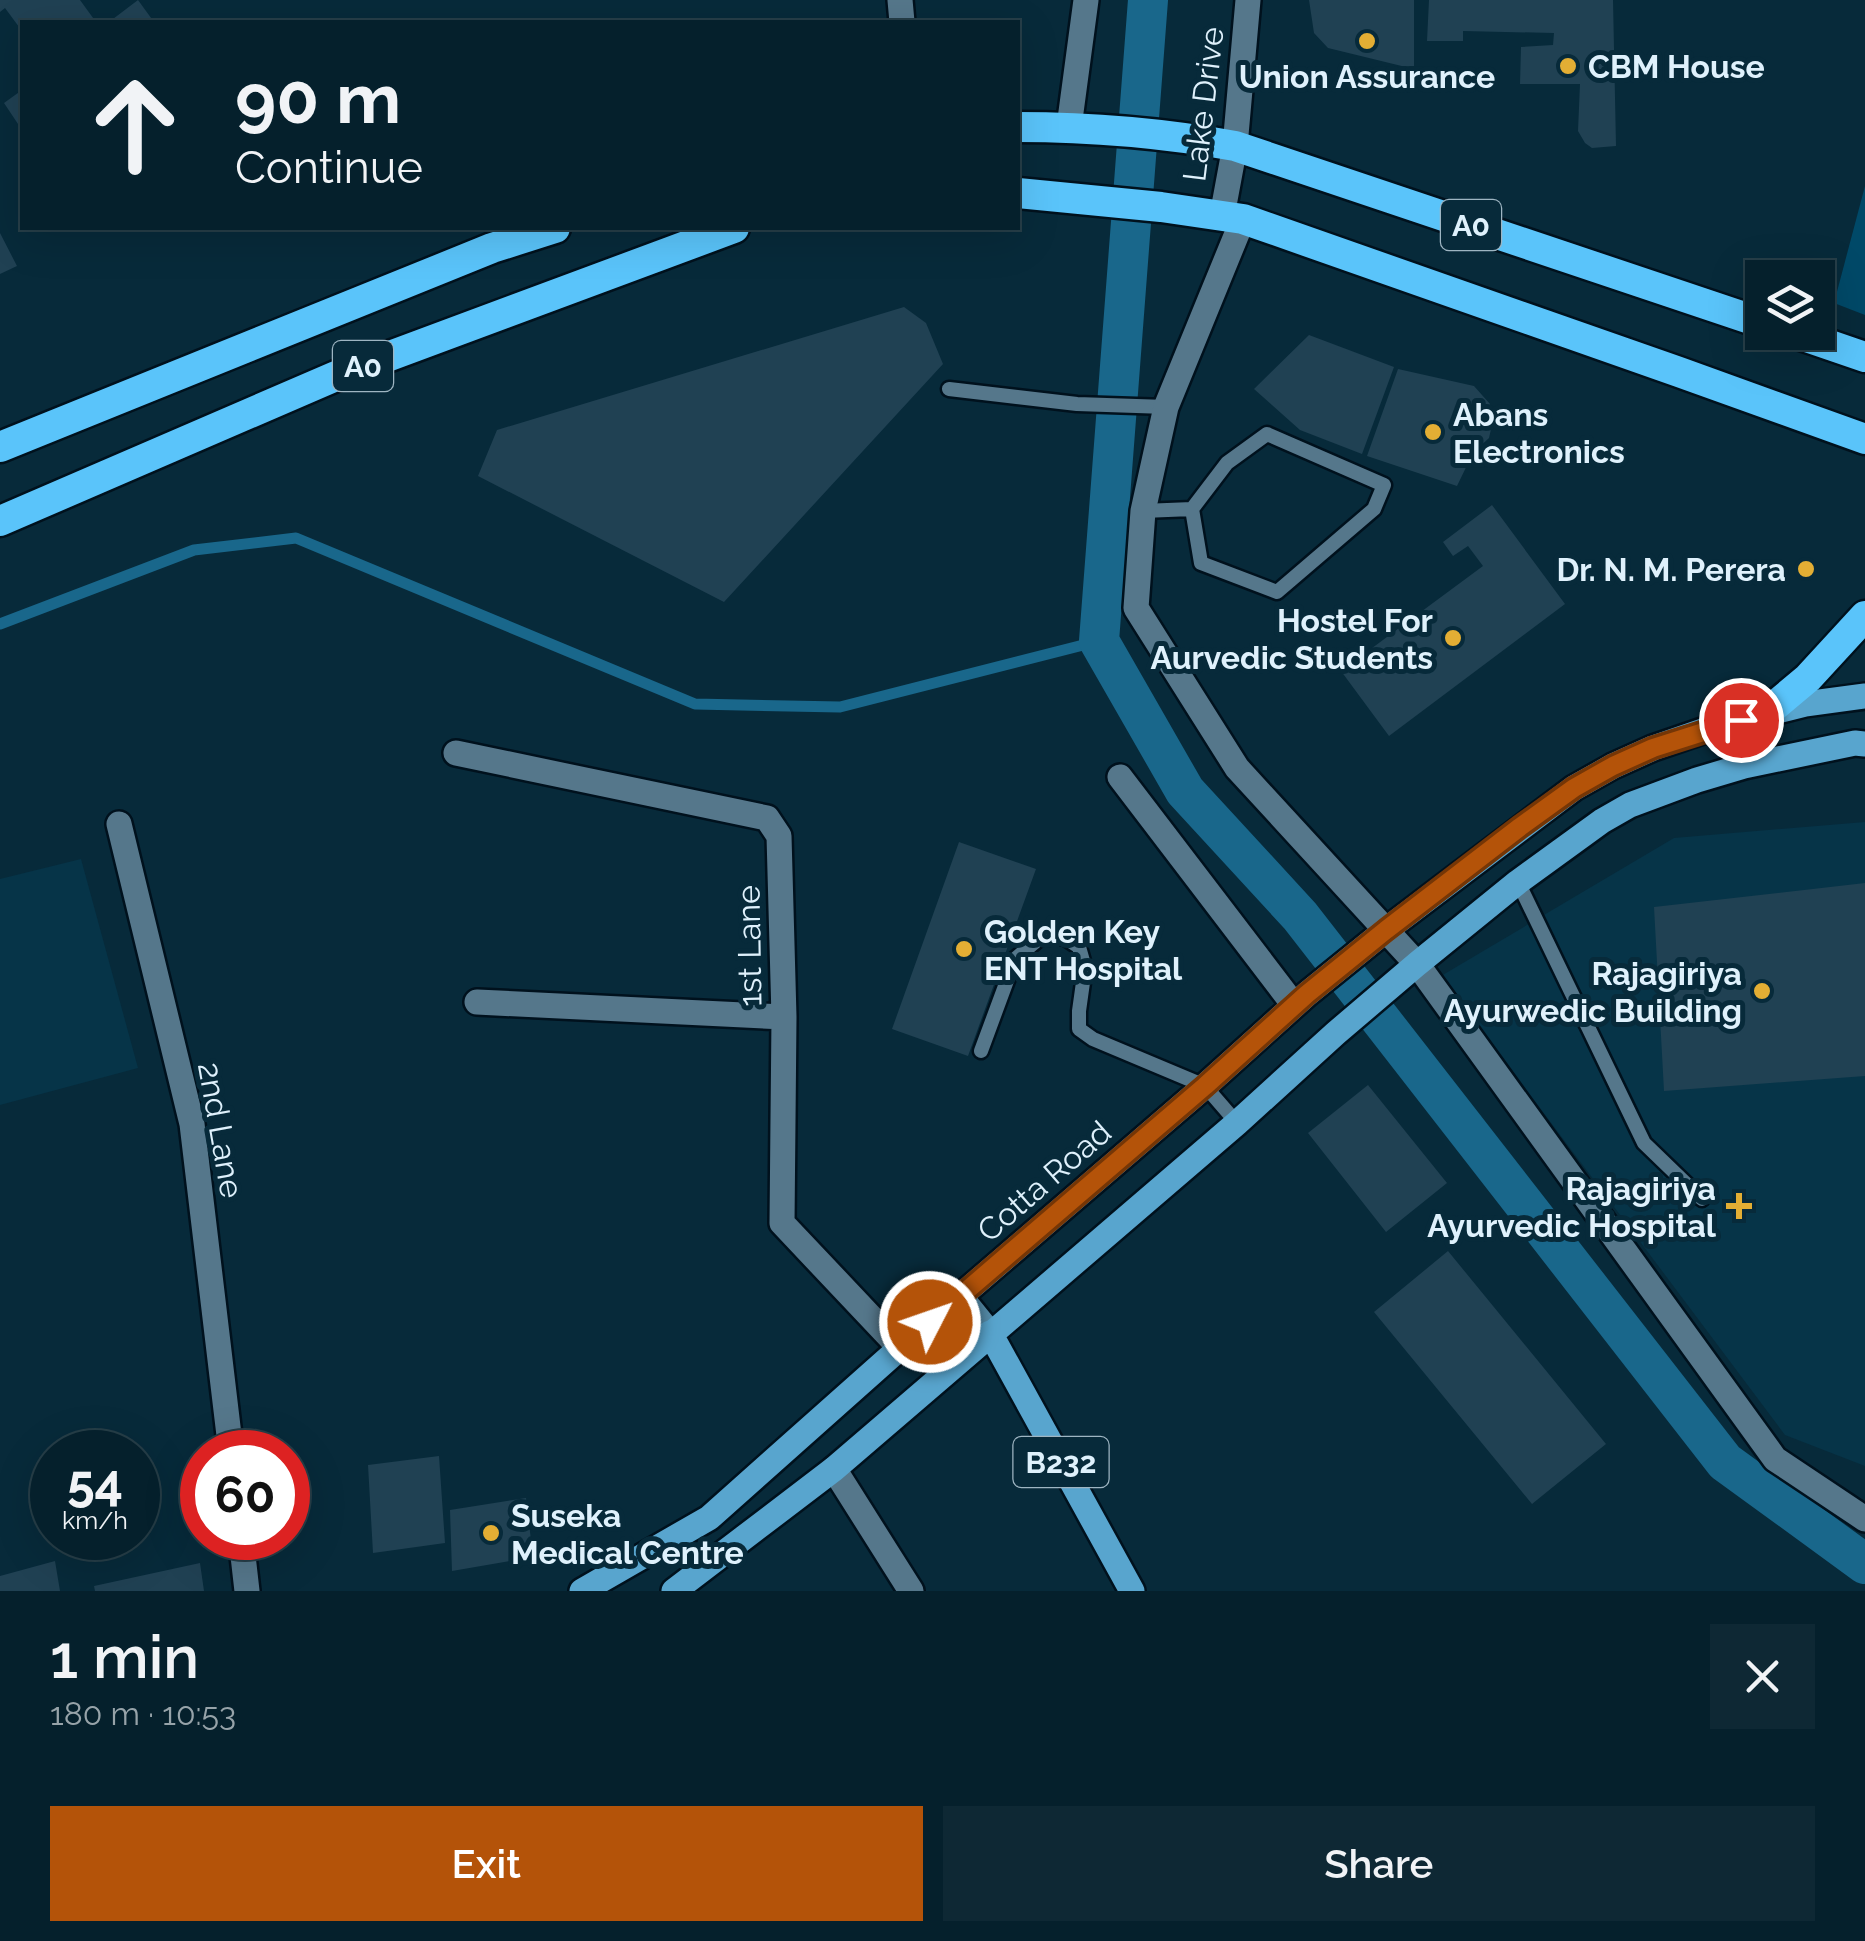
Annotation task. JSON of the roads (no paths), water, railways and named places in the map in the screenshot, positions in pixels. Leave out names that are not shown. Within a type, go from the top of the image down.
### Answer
[{"type":"highway","name":"A0","points":[[1020,127],[1176,136],[1234,146],[1745,317]]},
{"type":"highway","name":"A0","points":[[1020,193],[1233,218],[1661,365],[1854,436]]},
{"type":"highway","name":"A0","points":[[0,447],[492,248],[549,230]]},
{"type":"highway","name":"A0","points":[[0,521],[336,376],[729,230]]},
{"type":"highway","points":[[1835,347],[1865,357]]},
{"type":"highway","points":[[1854,436],[1865,464]]},
{"type":"highway","points":[[1765,714],[1808,678],[1865,616]]},
{"type":"highway","points":[[1808,678],[1865,643]]},
{"type":"main road","name":"Cotta Road","points":[[582,1591],[710,1518],[1300,1000],[1574,788],[1653,748],[1718,726],[1805,704],[1865,696]]},
{"type":"main road","points":[[674,1591],[834,1469],[1336,1032],[1518,882],[1602,821],[1630,805],[1697,780],[1744,766],[1862,742]]},
{"type":"main road","points":[[960,1296],[990,1333]]},
{"type":"main road","name":"B232","points":[[990,1333],[1132,1591]]},
{"type":"street","points":[[1069,127],[1086,0]]},
{"type":"street","name":"Lake Drive","points":[[1248,0],[1234,146],[1233,218],[1166,406],[1143,511],[1136,608],[1237,768],[1417,964],[1775,1459],[1865,1518]]},
{"type":"street","name":"1st Lane","points":[[456,752],[767,818],[779,836],[784,1017],[782,1223],[900,1348]]},
{"type":"street","points":[[1120,777],[1300,1000]]},
{"type":"street","name":"2nd Lane","points":[[119,824],[192,1124],[228,1430]]},
{"type":"street","points":[[477,1002],[784,1017]]},
{"type":"street","points":[[834,1469],[911,1591]]},
{"type":"street","points":[[243,1560],[247,1591]]},
{"type":"lane","points":[[949,389],[1077,404],[1166,406]]},
{"type":"lane","points":[[1267,434],[1384,485],[1374,510],[1276,592],[1202,563],[1192,509],[1227,463],[1267,434]]},
{"type":"lane","points":[[1143,511],[1192,509]]},
{"type":"lane","points":[[1518,882],[1644,1143],[1702,1199]]},
{"type":"lane","points":[[981,1051],[1015,960],[1040,938],[1064,938],[1079,946],[1085,968],[1079,1029],[1093,1039],[1205,1086],[1236,1123]]},
{"type":"waterway","points":[[1148,0],[1099,641],[1185,791],[1300,916],[1725,1462],[1865,1564]]},
{"type":"waterway","points":[[0,624],[194,550],[296,538],[695,704],[840,707],[1099,641]]},
{"type":"place","name":"Union Assurance","points":[[1367,41]]},
{"type":"place","name":"CBM House","points":[[1568,66]]},
{"type":"place","name":"Abans Electronics","points":[[1433,432]]},
{"type":"place","name":"Dr. N. M. Perera","points":[[1806,569]]},
{"type":"place","name":"Hostel For Aurvedic Students","points":[[1453,638]]},
{"type":"place","name":"Golden Key ENT Hospital","points":[[964,949]]},
{"type":"place","name":"Rajagiriya Ayurwedic Building","points":[[1762,991]]},
{"type":"place","name":"Rajagiriya Ayurvedic Hospital","points":[[1739,1206]]},
{"type":"place","name":"Suseka Medical Centre","points":[[491,1533]]}]
